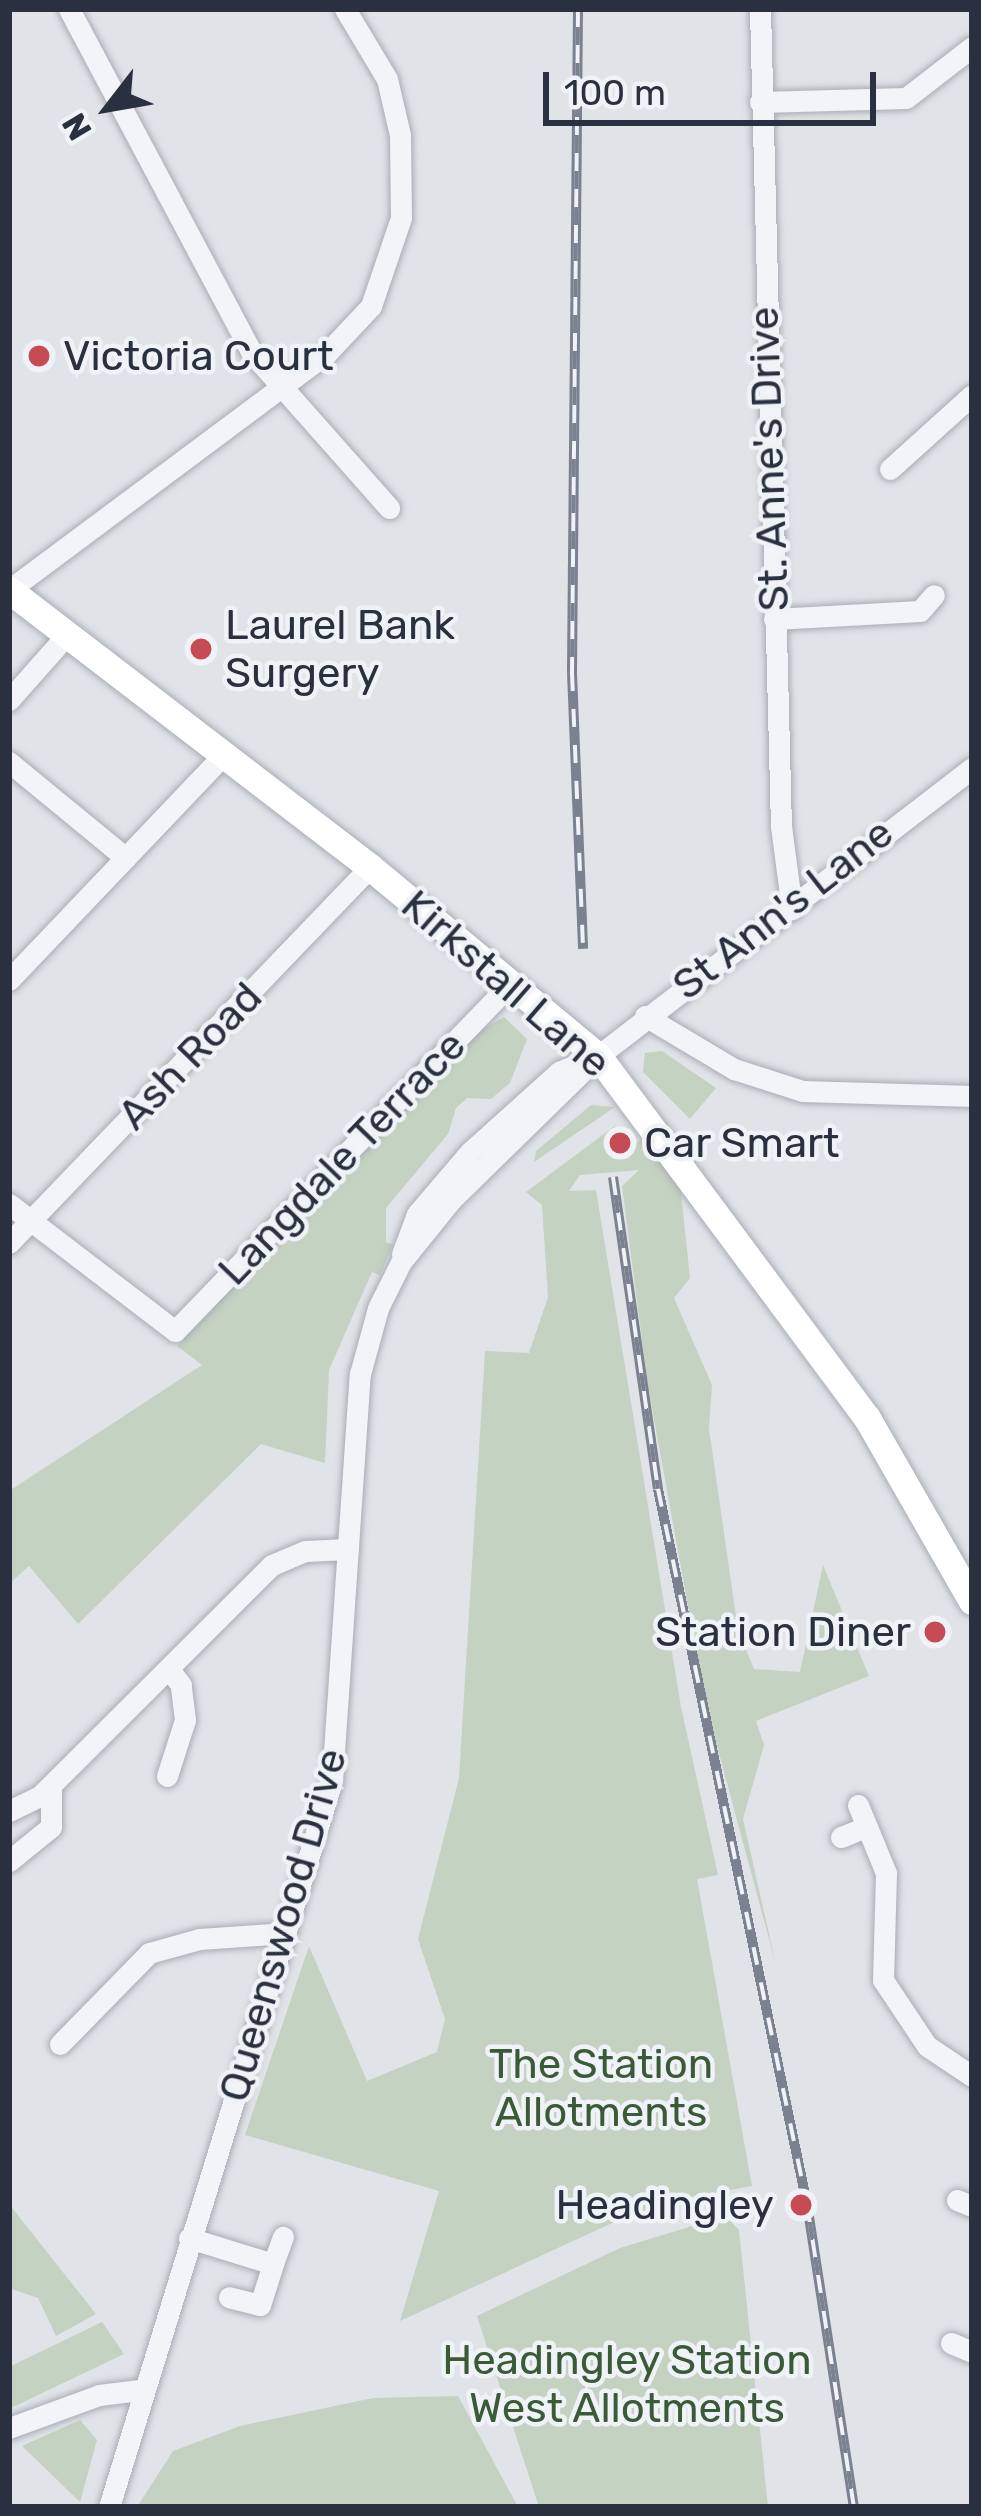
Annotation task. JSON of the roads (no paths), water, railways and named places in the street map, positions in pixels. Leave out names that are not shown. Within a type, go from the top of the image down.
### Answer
[{"type":"main road","name":"Kirkstall Lane","points":[[9,590],[64,638],[370,867],[598,1056],[867,1418],[972,1601]]},
{"type":"street","points":[[69,9],[277,389],[389,508]]},
{"type":"street","points":[[9,590],[277,389],[360,319],[396,245],[403,189],[387,79],[345,9]]},
{"type":"street","name":"St. Anne's Drive","points":[[760,9],[781,826],[792,909]]},
{"type":"street","points":[[760,102],[906,98],[972,47]]},
{"type":"street","points":[[890,469],[972,395]]},
{"type":"street","points":[[774,619],[920,611],[934,595]]},
{"type":"street","points":[[9,700],[64,638]]},
{"type":"street","points":[[9,980],[221,757]]},
{"type":"street","points":[[9,762],[126,858]]},
{"type":"street","name":"St Ann's Lane","points":[[598,1056],[972,768]]},
{"type":"street","name":"Ash Road","points":[[9,1243],[370,867]]},
{"type":"street","name":"Langdale Terrace","points":[[33,1221],[175,1331],[510,984]]},
{"type":"street","points":[[645,1016],[734,1069],[803,1090],[972,1096]]},
{"type":"street","name":"Queenswood Drive","points":[[109,2507],[140,2390],[332,1781],[360,1374],[401,1262],[452,1200],[598,1056]]},
{"type":"street","points":[[9,1204],[33,1221]]},
{"type":"street","points":[[9,1811],[51,1786],[287,1555],[348,1549]]},
{"type":"street","points":[[166,1776],[185,1720],[181,1684],[169,1669]]},
{"type":"street","points":[[9,1861],[51,1827],[51,1786]]},
{"type":"street","points":[[858,1805],[886,1874],[883,1980],[927,2046],[972,2076]]},
{"type":"street","points":[[841,1837],[866,1827]]},
{"type":"street","points":[[60,2044],[148,1954],[199,1939],[286,1933]]},
{"type":"street","points":[[230,2297],[260,2306],[283,2237]]},
{"type":"street","points":[[189,2238],[273,2264]]},
{"type":"street","points":[[9,2428],[99,2395],[140,2390]]},
{"type":"railway","points":[[578,9],[572,673],[583,949]]},
{"type":"railway","points":[[613,1177],[658,1489],[807,2204],[854,2507]]},
{"type":"place","name":"Victoria Court","points":[[39,356]]},
{"type":"place","name":"Laurel Bank Surgery","points":[[201,649]]},
{"type":"place","name":"Car Smart","points":[[620,1143]]},
{"type":"place","name":"Station Diner","points":[[935,1632]]},
{"type":"place","name":"Headingley","points":[[801,2205]]},
{"type":"park label","name":"The Station Allotments","points":[[601,2088]]},
{"type":"park label","name":"Headingley Station West Allotments","points":[[627,2384]]}]
